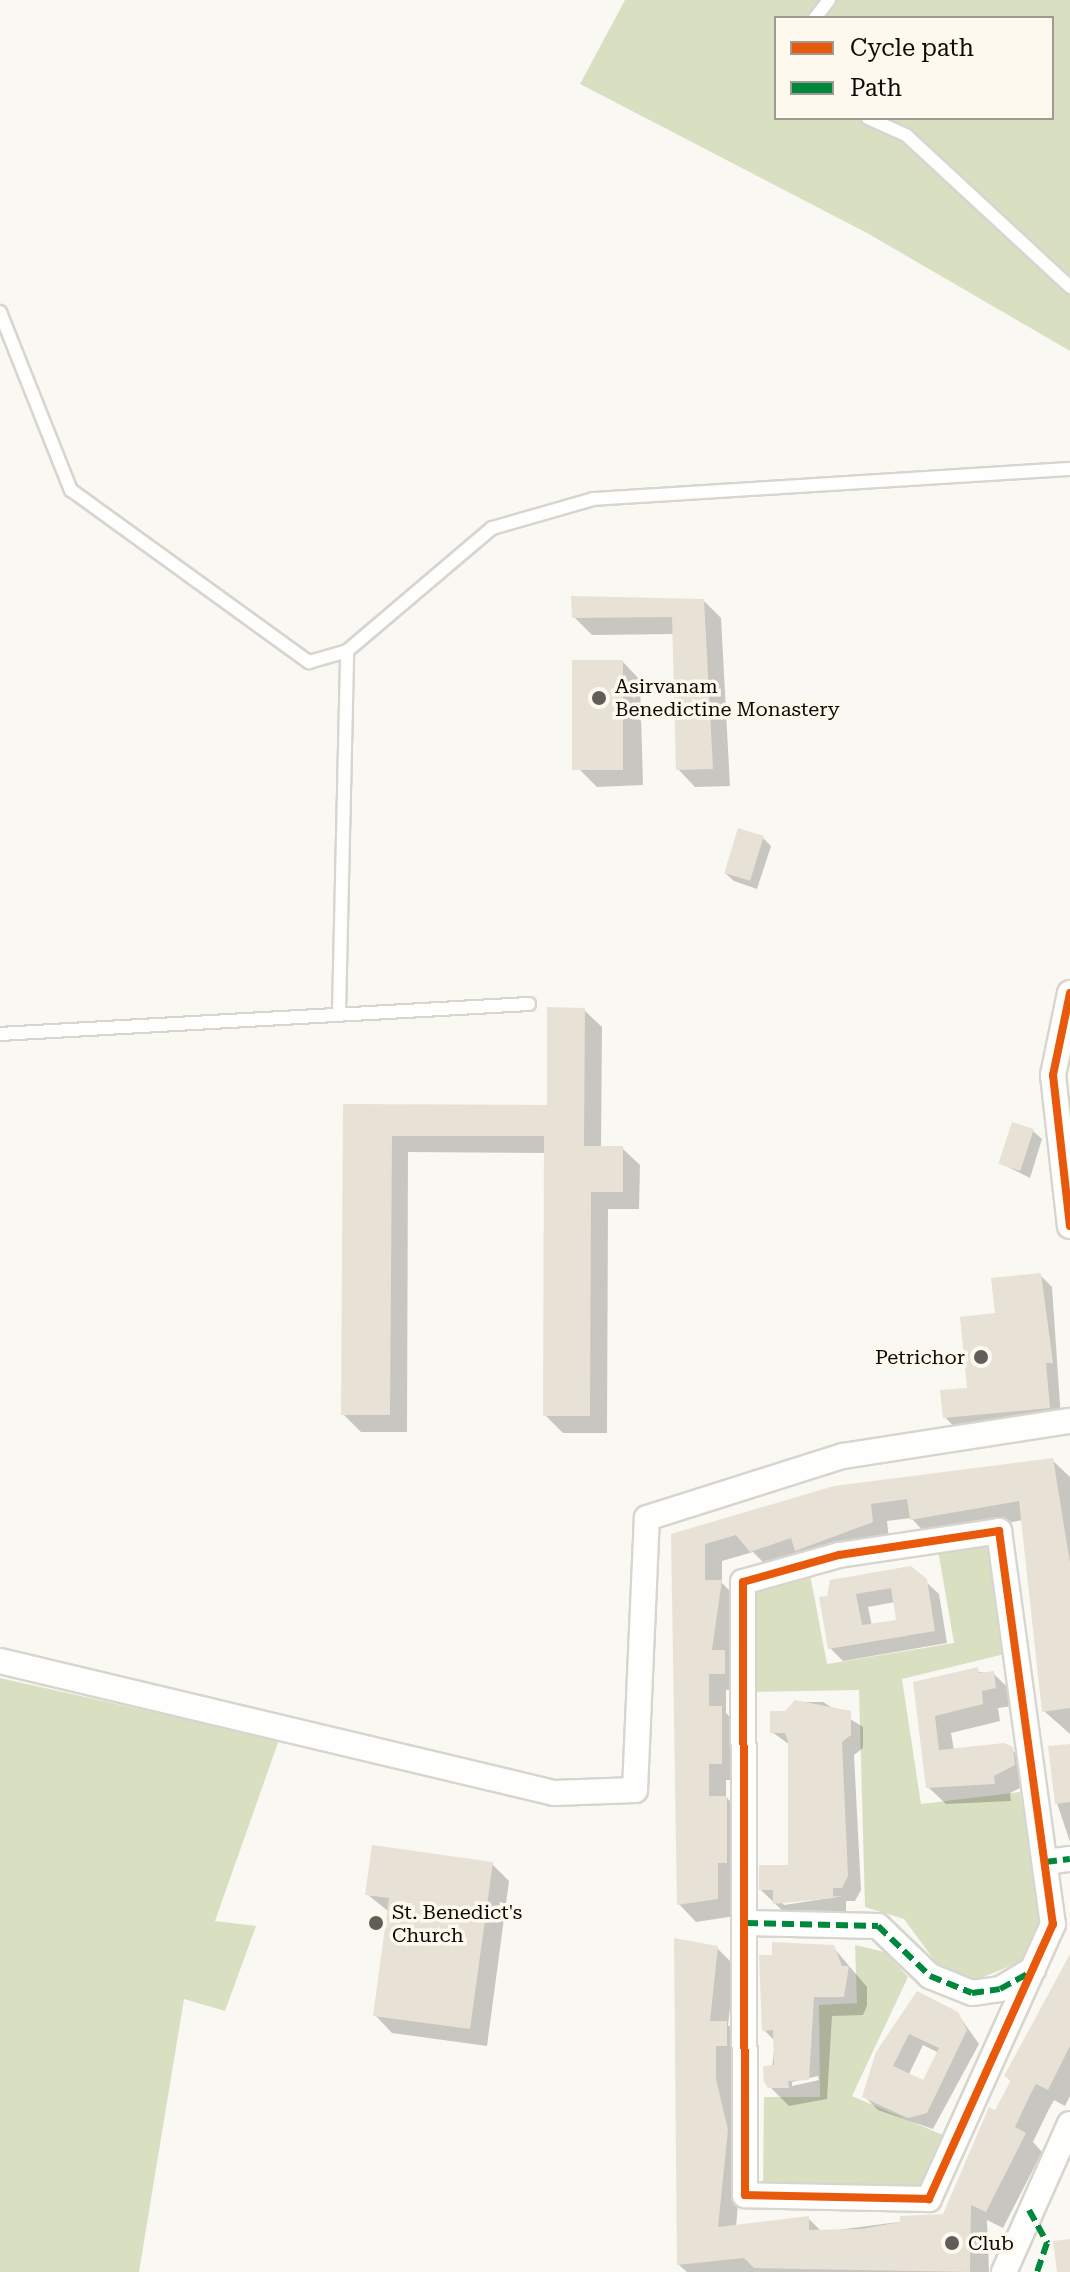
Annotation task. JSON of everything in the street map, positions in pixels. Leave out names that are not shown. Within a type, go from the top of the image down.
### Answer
[{"type":"street","points":[[1070,993],[1053,1075],[1070,1226]]},
{"type":"street","points":[[0,1661],[554,1793],[635,1790],[647,1518],[843,1456],[1070,1421]]},
{"type":"street","points":[[999,1531],[1053,1924],[929,2199],[745,2195],[746,1923],[743,1582],[839,1555],[999,1531]]},
{"type":"street","points":[[1045,1862],[1070,1859]]},
{"type":"street","points":[[746,1923],[878,1926],[930,1976],[972,1993],[1013,1984],[1035,1967]]},
{"type":"street","points":[[1004,2272],[1068,2133]]},
{"type":"lane","points":[[817,16],[829,0]]},
{"type":"lane","points":[[872,120],[906,135],[1070,287]]},
{"type":"lane","points":[[0,312],[71,490],[282,649],[309,662],[347,651],[482,535],[593,499],[1070,469]]},
{"type":"lane","points":[[339,1012],[347,651]]},
{"type":"lane","points":[[0,1034],[339,1012],[529,1004]]},
{"type":"green space","points":[[625,0],[1070,0],[1070,351],[867,233],[580,84]]},
{"type":"green space","points":[[993,1540],[1013,1652],[902,1679],[921,1804],[1020,1792],[1041,1920],[1022,1961],[976,1980],[940,1968],[904,1919],[865,1907],[859,1690],[751,1692],[749,1590],[810,1574],[827,1664],[954,1643],[938,1550]]},
{"type":"green space","points":[[0,1678],[279,1740],[215,1921],[256,1926],[225,2011],[184,1999],[139,2272],[0,2272]]},
{"type":"green space","points":[[855,1945],[885,1952],[908,1977],[852,2096],[950,2138],[928,2190],[763,2187],[764,2097],[820,2097],[819,2005],[857,2003]]},
{"type":"building","points":[[571,596],[704,599],[713,769],[676,770],[672,617],[572,618]]},
{"type":"building","points":[[572,660],[623,660],[623,770],[572,770]]},
{"type":"building","points":[[738,828],[764,836],[750,881],[724,873]]},
{"type":"building","points":[[547,1007],[585,1008],[584,1146],[623,1146],[623,1192],[591,1192],[590,1416],[543,1416],[544,1136],[392,1136],[390,1415],[341,1415],[343,1104],[547,1105]]},
{"type":"building","points":[[1012,1122],[1034,1129],[1020,1171],[998,1164]]},
{"type":"building","points":[[1041,1273],[1053,1363],[1046,1363],[1050,1408],[943,1418],[940,1390],[967,1388],[960,1317],[995,1313],[991,1278]]},
{"type":"building","points":[[1053,1458],[1070,1563],[1070,1708],[1042,1712],[1019,1501],[910,1520],[907,1499],[871,1504],[873,1522],[795,1551],[791,1538],[750,1552],[736,1535],[705,1544],[705,1580],[722,1580],[712,1650],[725,1650],[725,1674],[709,1674],[709,1706],[722,1706],[722,1764],[709,1764],[709,1796],[727,1796],[727,1863],[718,1863],[718,1899],[677,1905],[671,1534],[834,1486]]},
{"type":"building","points":[[911,1566],[927,1579],[935,1631],[828,1649],[819,1597],[827,1596],[830,1580]],"holes":[[[891,1588],[896,1620],[862,1625],[856,1594]]]},
{"type":"building","points":[[978,1667],[979,1673],[994,1671],[996,1688],[982,1691],[983,1704],[935,1716],[939,1750],[1004,1743],[1013,1747],[1015,1765],[994,1776],[995,1784],[926,1788],[913,1682]]},
{"type":"building","points":[[795,1700],[851,1711],[851,1735],[842,1742],[848,1876],[842,1888],[833,1888],[833,1898],[773,1904],[773,1890],[759,1890],[759,1865],[788,1865],[788,1742],[785,1733],[770,1733],[770,1711],[785,1711]]},
{"type":"building","points":[[1070,1744],[1070,1802],[1055,1804],[1048,1746]]},
{"type":"building","points":[[372,1845],[493,1862],[470,2029],[373,2016],[389,1898],[365,1895]]},
{"type":"building","points":[[674,1938],[718,1946],[710,2021],[727,2021],[727,2046],[716,2046],[716,2079],[728,2130],[718,2227],[809,2216],[809,2230],[862,2229],[900,2222],[900,2216],[943,2214],[989,2107],[995,2110],[1011,2080],[1004,2076],[1070,1954],[1070,2046],[1048,2090],[1036,2084],[1031,2093],[1015,2127],[1026,2133],[986,2212],[971,2205],[970,2272],[754,2268],[744,2258],[677,2265]]},
{"type":"building","points":[[772,1942],[834,1945],[842,1966],[849,1966],[844,1997],[814,1997],[809,2080],[788,2081],[789,2088],[768,2088],[764,2082],[763,2066],[774,2065],[773,2030],[762,2031],[759,1955],[772,1955]]},
{"type":"building","points":[[917,1991],[958,2012],[967,2030],[927,2113],[908,2118],[862,2097],[876,2052]],"holes":[[[909,2034],[939,2048],[923,2080],[893,2066]]]},
{"type":"building","points":[[1070,2239],[1070,2272],[1057,2272],[1053,2241]]},
{"type":"marked path","points":[[1045,1862],[1070,1859]]},
{"type":"marked path","points":[[746,1923],[878,1926],[930,1976],[972,1993],[1000,1989],[1029,1973]]},
{"type":"marked path","points":[[1029,2210],[1047,2243],[1037,2272]]},
{"type":"cycle path","points":[[1070,993],[1053,1075],[1070,1226]]},
{"type":"cycle path","points":[[999,1531],[1053,1924],[929,2199],[745,2195],[743,1582],[839,1555],[999,1531]]},
{"type":"place","name":"Asirvanam Benedictine Monastery","points":[[599,698]]},
{"type":"place","name":"Petrichor","points":[[981,1357]]},
{"type":"place","name":"St. Benedict's Church","points":[[376,1923]]},
{"type":"place","name":"Club","points":[[952,2243]]}]
